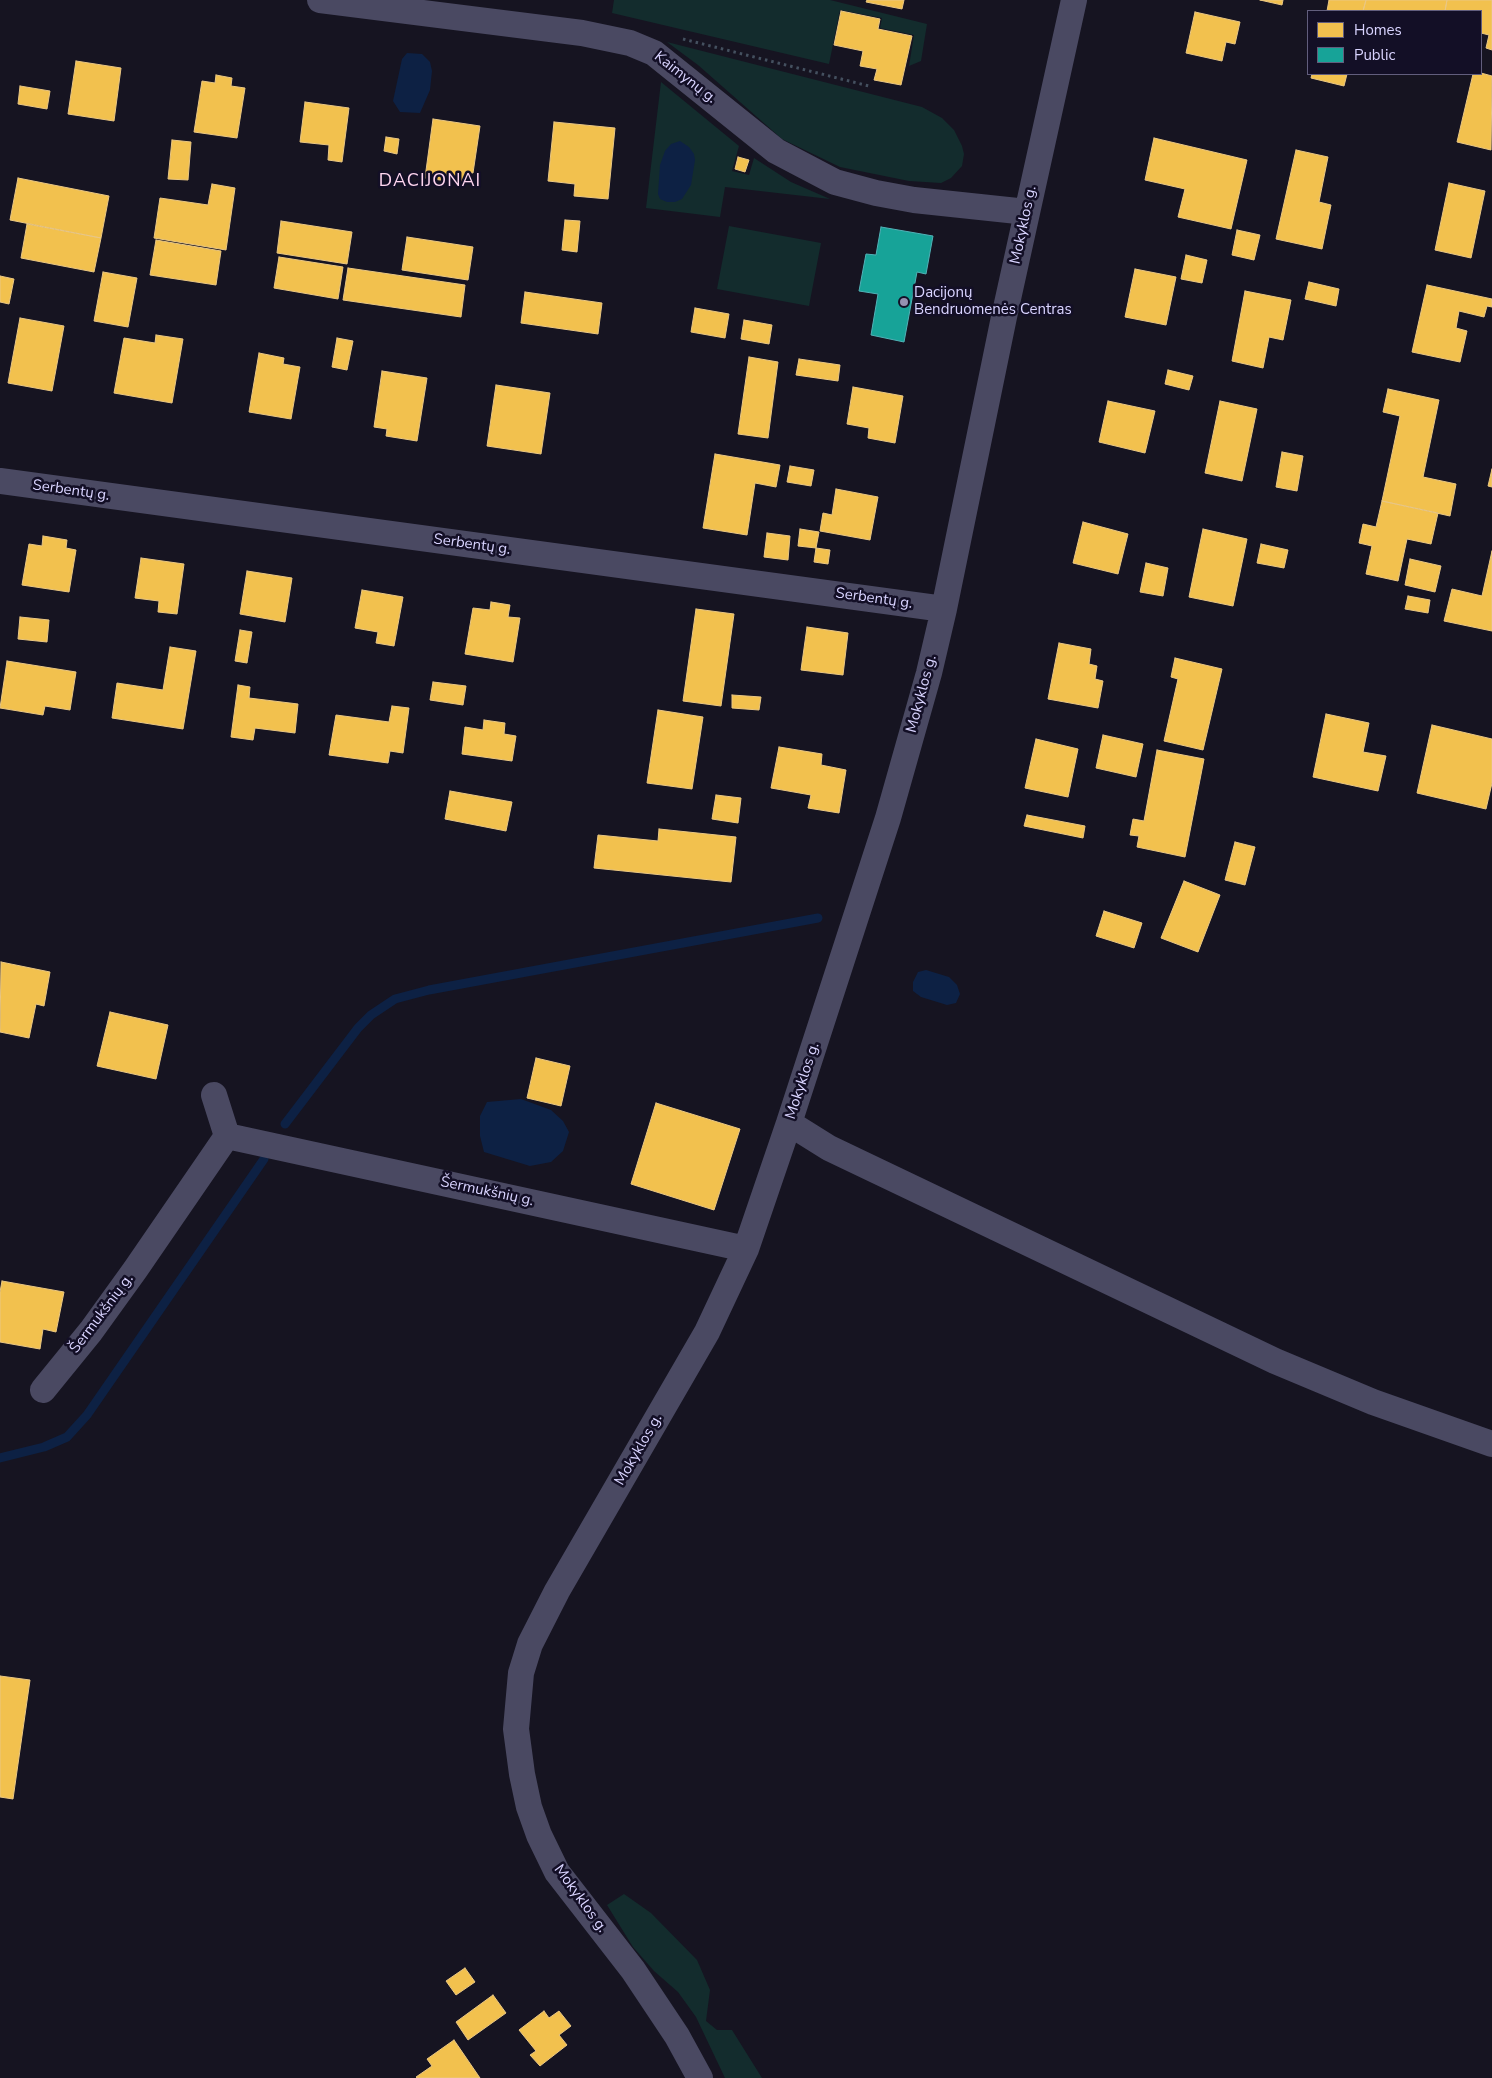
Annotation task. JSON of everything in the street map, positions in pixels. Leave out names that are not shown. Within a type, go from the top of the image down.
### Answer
[{"type":"street","name":"Kaimynų g.","points":[[320,0],[582,34],[630,43],[654,53],[776,151],[835,182],[876,193],[914,200],[1027,212]]},
{"type":"street","name":"Mokyklos g.","points":[[700,2078],[677,2036],[633,1970],[557,1872],[538,1835],[529,1807],[522,1774],[516,1729],[521,1673],[530,1644],[556,1591],[707,1332],[746,1248],[789,1123],[888,818],[929,672],[1074,0]]},
{"type":"street","name":"Serbentų g.","points":[[0,481],[944,609]]},
{"type":"street","points":[[214,1095],[228,1136]]},
{"type":"street","points":[[789,1123],[829,1148],[1276,1361],[1373,1402],[1492,1444]]},
{"type":"street","name":"Šermukšnių g.","points":[[43,1390],[135,1270],[228,1136],[746,1248]]},
{"type":"path","points":[[682,38],[869,86]]},
{"type":"path","points":[[917,304],[969,313]]},
{"type":"green space","points":[[614,0],[830,0],[927,24],[921,61],[909,66],[914,35],[880,28],[882,18],[840,10],[829,64],[612,13]]},
{"type":"green space","points":[[667,42],[922,107],[942,118],[954,130],[964,154],[962,166],[951,178],[941,183],[909,181],[840,167],[782,139],[698,65]]},
{"type":"green space","points":[[661,82],[739,146],[732,171],[749,175],[754,158],[791,182],[830,199],[725,187],[720,217],[646,208]]},
{"type":"green space","points":[[729,226],[821,243],[809,306],[717,289]]},
{"type":"green space","points":[[624,1894],[651,1913],[697,1960],[710,1990],[706,2021],[717,2030],[732,2030],[762,2078],[725,2078],[696,2017],[678,1992],[654,1971],[633,1947],[607,1905]]},
{"type":"water","points":[[407,53],[422,54],[430,62],[432,71],[430,90],[420,113],[400,112],[393,101],[402,59]]},
{"type":"water","points":[[680,141],[689,147],[694,154],[695,160],[691,185],[682,199],[675,202],[667,202],[660,199],[658,194],[660,165],[665,151],[671,144]]},
{"type":"water","points":[[926,970],[949,977],[957,985],[960,994],[956,1003],[947,1005],[921,997],[913,991],[913,982],[918,972]]},
{"type":"water","points":[[521,1099],[551,1110],[563,1121],[569,1132],[563,1151],[551,1162],[530,1166],[484,1152],[480,1136],[480,1116],[487,1102]]},
{"type":"building: Homes","points":[[867,0],[904,0],[902,9],[866,2]]},
{"type":"building: Homes","points":[[1260,0],[1283,0],[1282,5]]},
{"type":"building: Homes","points":[[1329,0],[1366,0],[1363,10],[1327,10]]},
{"type":"building: Homes","points":[[1366,0],[1447,0],[1445,10],[1363,10]]},
{"type":"building: Homes","points":[[1447,0],[1492,0],[1492,50],[1486,48],[1489,35],[1482,33],[1482,10],[1445,10]]},
{"type":"building: Homes","points":[[841,11],[880,19],[878,29],[912,36],[901,85],[874,80],[877,69],[860,66],[863,51],[834,45]]},
{"type":"building: Homes","points":[[1195,12],[1240,22],[1235,44],[1226,42],[1222,61],[1186,53]]},
{"type":"building: Homes","points":[[76,61],[121,68],[114,121],[68,114]]},
{"type":"building: Homes","points":[[1482,73],[1492,76],[1491,150],[1457,142],[1473,75],[1482,75]]},
{"type":"building: Homes","points":[[216,75],[232,78],[231,86],[245,88],[237,138],[194,132],[202,81],[215,83]]},
{"type":"building: Homes","points":[[1312,75],[1347,75],[1344,86],[1311,78]]},
{"type":"building: Homes","points":[[20,86],[50,91],[47,109],[18,104]]},
{"type":"building: Homes","points":[[305,102],[349,108],[342,162],[328,160],[329,145],[300,142]]},
{"type":"building: Homes","points":[[433,119],[480,126],[473,173],[465,172],[463,183],[425,178]]},
{"type":"building: Homes","points":[[554,122],[615,128],[608,199],[574,196],[575,184],[548,181]]},
{"type":"building: Homes","points":[[386,137],[399,139],[397,154],[384,151]]},
{"type":"building: Homes","points":[[1154,138],[1247,160],[1231,229],[1178,217],[1185,189],[1145,180]]},
{"type":"building: Homes","points":[[172,140],[191,142],[188,180],[168,179]]},
{"type":"building: Homes","points":[[1296,150],[1328,157],[1319,202],[1331,205],[1322,249],[1276,239]]},
{"type":"building: Homes","points":[[738,157],[749,160],[745,172],[735,169]]},
{"type":"building: Homes","points":[[18,178],[109,196],[101,238],[10,220]]},
{"type":"building: Homes","points":[[1449,183],[1485,191],[1471,258],[1435,250]]},
{"type":"building: Homes","points":[[212,184],[235,188],[226,250],[154,238],[160,198],[208,205]]},
{"type":"building: Homes","points":[[565,220],[580,221],[577,252],[562,250]]},
{"type":"building: Homes","points":[[281,221],[352,232],[347,264],[277,253]]},
{"type":"building: Homes","points":[[27,224],[101,238],[94,272],[21,258]]},
{"type":"building: Homes","points":[[1237,230],[1260,235],[1254,260],[1232,255]]},
{"type":"building: Homes","points":[[407,237],[473,247],[468,280],[402,270]]},
{"type":"building: Homes","points":[[156,240],[221,251],[216,285],[150,275]]},
{"type":"building: Homes","points":[[1186,255],[1207,260],[1202,283],[1181,279]]},
{"type":"building: Homes","points":[[279,257],[343,267],[338,299],[274,288]]},
{"type":"building: Homes","points":[[348,268],[465,285],[461,317],[343,300]]},
{"type":"building: Homes","points":[[1135,269],[1176,277],[1166,325],[1125,317]]},
{"type":"building: Homes","points":[[103,272],[137,278],[128,327],[94,321]]},
{"type":"building: Homes","points":[[0,276],[14,279],[9,304],[0,302]]},
{"type":"building: Homes","points":[[1309,282],[1339,289],[1336,306],[1305,299]]},
{"type":"building: Homes","points":[[1427,285],[1492,299],[1492,307],[1487,306],[1484,317],[1459,311],[1456,328],[1467,331],[1460,362],[1412,352]]},
{"type":"building: Homes","points":[[1245,291],[1291,300],[1283,340],[1269,337],[1263,368],[1232,361]]},
{"type":"building: Homes","points":[[525,292],[602,303],[598,334],[521,323]]},
{"type":"building: Homes","points":[[695,308],[729,314],[725,338],[691,332]]},
{"type":"building: Homes","points":[[20,318],[64,326],[52,391],[8,383]]},
{"type":"building: Homes","points":[[744,320],[772,325],[769,344],[741,339]]},
{"type":"building: Homes","points":[[156,335],[183,339],[172,403],[114,393],[124,338],[155,343]]},
{"type":"building: Homes","points":[[337,338],[353,341],[347,370],[332,367]]},
{"type":"building: Homes","points":[[259,353],[284,358],[283,364],[300,367],[291,419],[249,412]]},
{"type":"building: Homes","points":[[749,357],[778,362],[768,438],[738,434]]},
{"type":"building: Homes","points":[[799,359],[840,365],[838,381],[796,375]]},
{"type":"building: Homes","points":[[1168,370],[1193,376],[1189,390],[1165,384]]},
{"type":"building: Homes","points":[[382,371],[427,378],[417,441],[386,436],[387,429],[374,427]]},
{"type":"building: Homes","points":[[496,385],[550,393],[541,454],[487,446]]},
{"type":"building: Homes","points":[[853,387],[903,396],[895,443],[868,438],[869,428],[847,424]]},
{"type":"building: Homes","points":[[1388,389],[1439,400],[1423,477],[1456,484],[1450,516],[1382,501],[1400,416],[1383,412]]},
{"type":"building: Homes","points":[[1108,401],[1155,411],[1145,453],[1099,442]]},
{"type":"building: Homes","points":[[1220,401],[1257,409],[1242,481],[1205,473]]},
{"type":"building: Homes","points":[[1282,452],[1303,456],[1297,491],[1276,487]]},
{"type":"building: Homes","points":[[715,454],[780,465],[776,487],[755,483],[747,535],[703,528]]},
{"type":"building: Homes","points":[[790,466],[814,470],[811,486],[787,482]]},
{"type":"building: Homes","points":[[1492,469],[1492,487],[1488,486]]},
{"type":"building: Homes","points":[[836,489],[878,497],[870,540],[820,531],[823,513],[832,515]]},
{"type":"building: Homes","points":[[1382,501],[1438,513],[1431,544],[1407,539],[1398,581],[1366,574],[1372,546],[1359,543],[1363,524],[1376,527]]},
{"type":"building: Homes","points":[[1083,522],[1128,534],[1118,574],[1073,563]]},
{"type":"building: Homes","points":[[800,529],[819,532],[816,548],[798,546]]},
{"type":"building: Homes","points":[[1203,529],[1247,539],[1233,606],[1189,597]]},
{"type":"building: Homes","points":[[767,533],[790,536],[788,560],[764,557]]},
{"type":"building: Homes","points":[[43,536],[67,540],[66,548],[76,550],[69,592],[22,585],[29,544],[42,546]]},
{"type":"building: Homes","points":[[1261,544],[1288,550],[1284,568],[1257,563]]},
{"type":"building: Homes","points":[[816,548],[830,550],[828,564],[814,562]]},
{"type":"building: Homes","points":[[1492,551],[1492,631],[1444,621],[1452,589],[1482,596]]},
{"type":"building: Homes","points":[[141,558],[184,564],[177,614],[158,612],[159,601],[135,598]]},
{"type":"building: Homes","points":[[1410,559],[1441,566],[1435,592],[1405,585]]},
{"type":"building: Homes","points":[[1146,563],[1168,568],[1163,596],[1140,592]]},
{"type":"building: Homes","points":[[247,571],[292,578],[285,622],[240,614]]},
{"type":"building: Homes","points":[[362,590],[403,597],[394,646],[376,643],[378,632],[355,628]]},
{"type":"building: Homes","points":[[1408,596],[1430,600],[1428,613],[1405,609]]},
{"type":"building: Homes","points":[[491,602],[510,605],[508,617],[520,618],[513,662],[465,654],[473,608],[490,610]]},
{"type":"building: Homes","points":[[696,609],[734,614],[721,706],[683,701]]},
{"type":"building: Homes","points":[[20,617],[49,620],[47,642],[18,639]]},
{"type":"building: Homes","points":[[807,627],[848,633],[843,675],[801,670]]},
{"type":"building: Homes","points":[[240,630],[252,632],[247,663],[235,661]]},
{"type":"building: Homes","points":[[1059,643],[1091,649],[1089,664],[1097,666],[1095,679],[1103,681],[1098,708],[1048,699]]},
{"type":"building: Homes","points":[[170,647],[196,651],[183,729],[112,718],[117,683],[163,690]]},
{"type":"building: Homes","points":[[1175,658],[1222,669],[1203,750],[1164,741],[1178,679],[1171,677]]},
{"type":"building: Homes","points":[[7,661],[76,672],[70,710],[45,706],[43,715],[0,708]]},
{"type":"building: Homes","points":[[433,682],[466,686],[463,705],[430,700]]},
{"type":"building: Homes","points":[[238,685],[250,687],[249,698],[298,704],[295,733],[255,728],[253,740],[231,737]]},
{"type":"building: Homes","points":[[732,695],[761,697],[759,710],[732,708]]},
{"type":"building: Homes","points":[[392,706],[409,708],[403,753],[390,751],[388,763],[329,755],[336,715],[389,722]]},
{"type":"building: Homes","points":[[658,710],[703,717],[692,789],[647,783]]},
{"type":"building: Homes","points":[[1326,714],[1369,723],[1363,752],[1386,756],[1378,791],[1313,777]]},
{"type":"building: Homes","points":[[484,720],[505,723],[504,734],[516,736],[512,761],[462,754],[465,727],[483,730]]},
{"type":"building: Homes","points":[[1432,725],[1492,739],[1492,783],[1486,809],[1417,793]]},
{"type":"building: Homes","points":[[1103,735],[1143,744],[1136,777],[1096,768]]},
{"type":"building: Homes","points":[[1036,739],[1078,749],[1068,797],[1025,788]]},
{"type":"building: Homes","points":[[779,747],[822,754],[821,765],[846,770],[839,813],[808,808],[811,795],[771,788]]},
{"type":"building: Homes","points":[[1157,750],[1204,759],[1185,857],[1137,847],[1139,836],[1130,835],[1133,819],[1144,821]]},
{"type":"building: Homes","points":[[450,791],[512,802],[506,831],[445,819]]},
{"type":"building: Homes","points":[[716,795],[741,798],[738,823],[712,819]]},
{"type":"building: Homes","points":[[1027,815],[1085,826],[1083,838],[1024,826]]},
{"type":"building: Homes","points":[[659,829],[736,837],[731,882],[594,868],[598,835],[658,841]]},
{"type":"building: Homes","points":[[1235,842],[1255,847],[1245,885],[1225,880]]},
{"type":"building: Homes","points":[[1184,881],[1220,895],[1198,952],[1161,938]]},
{"type":"building: Homes","points":[[1104,911],[1142,923],[1134,948],[1096,936]]},
{"type":"building: Homes","points":[[1,962],[50,972],[44,1006],[36,1004],[29,1038],[0,1032]]},
{"type":"building: Homes","points":[[110,1012],[168,1025],[156,1079],[97,1066]]},
{"type":"building: Homes","points":[[536,1058],[570,1066],[561,1106],[527,1098]]},
{"type":"building: Homes","points":[[656,1103],[740,1129],[714,1210],[631,1184]]},
{"type":"building: Homes","points":[[2,1281],[64,1292],[56,1332],[43,1329],[40,1349],[0,1342],[0,1292]]},
{"type":"building: Homes","points":[[0,1676],[30,1680],[13,1799],[0,1797]]},
{"type":"building: Homes","points":[[465,1968],[475,1982],[456,1995],[446,1981]]},
{"type":"building: Homes","points":[[493,1995],[506,2013],[468,2040],[456,2022]]},
{"type":"building: Homes","points":[[544,2011],[549,2018],[559,2011],[571,2026],[559,2035],[567,2045],[540,2066],[530,2055],[536,2051],[519,2030]]},
{"type":"building: Homes","points":[[454,2040],[480,2078],[416,2077],[432,2066],[427,2059]]},
{"type":"building: Public","points":[[881,227],[933,236],[926,274],[917,272],[904,342],[871,335],[878,294],[859,291],[866,254],[876,255]]},
{"type":"waterway","points":[[285,1124],[358,1028],[371,1015],[395,999],[429,990],[818,918]]},
{"type":"waterway","points":[[0,1458],[44,1447],[67,1437],[87,1415],[264,1159]]},
{"type":"place","name":"Dacijonų Bendruomenės Centras","points":[[904,302]]},
{"type":"district","name":"DACIJONAI","points":[[430,182]]}]
